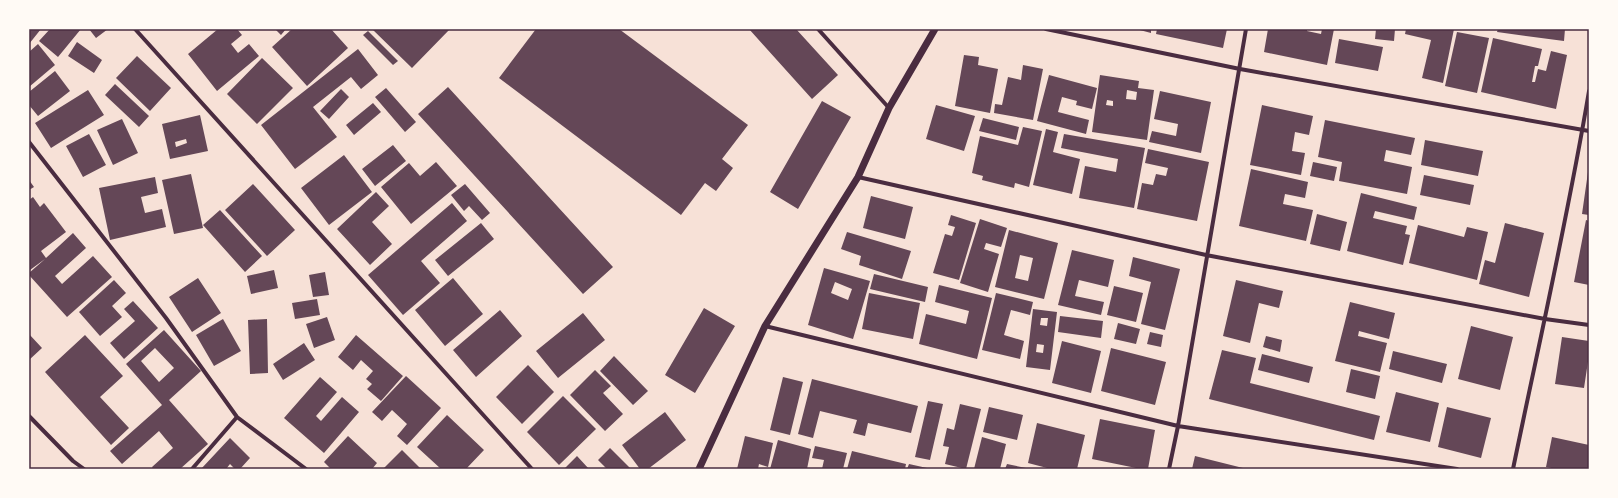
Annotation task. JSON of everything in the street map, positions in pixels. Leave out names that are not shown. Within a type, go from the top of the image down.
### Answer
[{"type":"street","points":[[136,29],[532,469]]},
{"type":"street","points":[[818,29],[888,108]]},
{"type":"street","points":[[699,469],[765,326],[858,177],[888,108],[935,29]]},
{"type":"street","points":[[1046,29],[1240,69],[1589,131]]},
{"type":"street","points":[[1169,469],[1178,426],[1206,255],[1246,29]]},
{"type":"street","points":[[1513,469],[1583,130],[1589,91]]},
{"type":"street","points":[[29,142],[166,318],[237,417],[306,469]]},
{"type":"street","points":[[858,177],[1206,255],[1589,326]]},
{"type":"street","points":[[765,326],[1178,426],[1457,469]]},
{"type":"street","points":[[29,416],[72,461],[84,469]]},
{"type":"street","points":[[192,469],[237,417]]},
{"type":"building","points":[[29,29],[41,29],[29,44]]},
{"type":"building","points":[[50,29],[81,29],[58,57],[39,41]]},
{"type":"building","points":[[89,29],[108,29],[96,38]]},
{"type":"building","points":[[218,29],[237,29],[242,35],[231,44],[238,53],[249,44],[259,56],[217,91],[188,54]]},
{"type":"building","points":[[275,29],[286,29],[281,35]]},
{"type":"building","points":[[292,29],[331,29],[348,48],[307,86],[272,47]]},
{"type":"building","points":[[372,29],[450,29],[412,68]]},
{"type":"building","points":[[536,29],[619,29],[748,125],[722,159],[733,168],[716,191],[705,183],[681,215],[499,78]]},
{"type":"building","points":[[749,29],[796,29],[838,75],[812,99]]},
{"type":"building","points":[[1136,29],[1151,29],[1151,33]]},
{"type":"building","points":[[1157,29],[1227,29],[1223,48],[1156,34]]},
{"type":"building","points":[[1268,29],[1307,29],[1307,31],[1321,34],[1322,29],[1334,29],[1327,65],[1264,52]]},
{"type":"building","points":[[1376,29],[1395,29],[1394,41],[1375,39]]},
{"type":"building","points":[[1406,29],[1454,29],[1443,83],[1422,78],[1431,40],[1405,34]]},
{"type":"building","points":[[1498,29],[1565,29],[1564,41],[1497,32]]},
{"type":"building","points":[[368,31],[398,61],[393,65],[363,35]]},
{"type":"building","points":[[1457,32],[1489,38],[1477,93],[1445,86]]},
{"type":"building","points":[[1493,38],[1542,49],[1538,66],[1535,66],[1532,82],[1535,82],[1538,69],[1546,71],[1551,51],[1567,55],[1556,109],[1481,92]]},
{"type":"building","points":[[1339,39],[1383,47],[1378,71],[1335,63]]},
{"type":"building","points":[[77,42],[102,60],[94,73],[68,56]]},
{"type":"building","points":[[38,44],[55,65],[29,87],[29,52]]},
{"type":"building","points":[[358,49],[378,75],[361,89],[351,77],[313,107],[337,137],[295,169],[261,125]]},
{"type":"building","points":[[964,55],[979,57],[978,65],[998,69],[990,113],[955,106]]},
{"type":"building","points":[[137,56],[171,88],[150,111],[116,78]]},
{"type":"building","points":[[262,58],[293,88],[257,124],[227,94]]},
{"type":"building","points":[[1023,65],[1043,69],[1033,120],[994,113],[995,104],[1002,105],[1008,77],[1021,80]]},
{"type":"building","points":[[55,71],[70,91],[38,116],[29,105],[29,92]]},
{"type":"building","points":[[1049,75],[1097,88],[1092,109],[1076,105],[1077,101],[1062,97],[1058,112],[1089,120],[1086,134],[1037,121]]},
{"type":"building","points":[[1100,75],[1139,81],[1138,88],[1154,90],[1147,140],[1092,132]],"holes":[[[1127,90],[1137,92],[1136,100],[1126,99]],[[1107,100],[1113,101],[1113,106],[1106,105]]]},
{"type":"building","points":[[115,84],[149,116],[139,127],[105,95]]},
{"type":"building","points":[[448,87],[613,267],[583,294],[418,114]]},
{"type":"building","points":[[386,88],[416,122],[405,132],[375,97]]},
{"type":"building","points":[[341,89],[349,97],[329,119],[320,111]]},
{"type":"building","points":[[88,90],[104,115],[51,148],[35,123]]},
{"type":"building","points":[[1160,91],[1211,102],[1201,153],[1149,142],[1152,131],[1176,136],[1178,124],[1154,119]]},
{"type":"building","points":[[822,101],[851,117],[798,209],[770,192]]},
{"type":"building","points":[[373,103],[381,112],[354,135],[346,125]]},
{"type":"building","points":[[936,105],[975,116],[964,151],[926,139]]},
{"type":"building","points":[[1262,105],[1313,116],[1309,135],[1295,132],[1292,151],[1305,153],[1301,175],[1250,165]]},
{"type":"building","points":[[200,115],[208,151],[170,159],[162,124]],"holes":[[[186,139],[187,143],[176,147],[175,142]]]},
{"type":"building","points":[[983,118],[1019,127],[1016,140],[979,131]]},
{"type":"building","points":[[122,119],[138,153],[113,165],[97,130]]},
{"type":"building","points":[[1325,120],[1415,138],[1411,155],[1386,150],[1384,161],[1412,167],[1407,194],[1339,181],[1342,162],[1318,157]]},
{"type":"building","points":[[1023,127],[1042,131],[1029,187],[1015,183],[1014,188],[982,180],[983,176],[972,173],[980,136],[1018,145]]},
{"type":"building","points":[[1046,129],[1058,132],[1053,152],[1080,159],[1072,194],[1033,185]]},
{"type":"building","points":[[89,134],[106,165],[83,177],[66,146]]},
{"type":"building","points":[[1064,134],[1145,148],[1134,208],[1079,198],[1085,166],[1116,172],[1118,159],[1061,148]]},
{"type":"building","points":[[1425,140],[1483,151],[1478,176],[1421,165]]},
{"type":"building","points":[[393,145],[406,161],[375,186],[362,169]]},
{"type":"building","points":[[1148,149],[1209,162],[1197,221],[1137,209],[1142,183],[1153,185],[1156,174],[1166,176],[1168,168],[1145,163]]},
{"type":"building","points":[[344,155],[372,192],[329,225],[301,188]]},
{"type":"building","points":[[436,162],[457,186],[411,224],[381,187],[409,163],[420,176]]},
{"type":"building","points":[[1313,162],[1337,167],[1334,181],[1310,176]]},
{"type":"building","points":[[1251,169],[1308,182],[1305,198],[1285,194],[1283,204],[1313,210],[1306,241],[1239,226]]},
{"type":"building","points":[[1589,172],[1589,215],[1582,214]]},
{"type":"building","points":[[191,174],[203,228],[174,234],[162,180]]},
{"type":"building","points":[[1424,175],[1474,185],[1470,205],[1420,195]]},
{"type":"building","points":[[155,177],[158,193],[141,197],[145,213],[162,209],[166,227],[110,240],[99,188]]},
{"type":"building","points":[[29,180],[34,187],[29,190]]},
{"type":"building","points":[[253,184],[295,230],[267,256],[225,210]]},
{"type":"building","points":[[465,184],[490,213],[482,220],[469,206],[464,211],[451,195]]},
{"type":"building","points":[[376,192],[389,206],[372,222],[392,244],[370,265],[337,229]]},
{"type":"building","points":[[1361,193],[1417,207],[1414,220],[1375,211],[1373,218],[1407,226],[1405,234],[1410,235],[1403,265],[1347,251]]},
{"type":"building","points":[[871,196],[913,207],[905,239],[863,228]]},
{"type":"building","points":[[33,197],[40,207],[44,203],[66,232],[41,251],[46,258],[73,233],[86,248],[55,276],[62,284],[93,256],[112,277],[67,317],[29,275],[29,273],[45,259],[30,270],[29,269],[29,200]]},
{"type":"building","points":[[452,203],[467,221],[421,261],[440,283],[403,315],[368,275]]},
{"type":"building","points":[[220,210],[262,256],[245,272],[203,225]]},
{"type":"building","points":[[1317,214],[1347,222],[1340,251],[1310,244]]},
{"type":"building","points":[[951,215],[976,223],[959,280],[933,273],[945,234],[952,236],[955,227],[948,225]]},
{"type":"building","points":[[980,219],[1007,228],[1001,247],[986,243],[984,249],[999,254],[988,292],[960,283]]},
{"type":"building","points":[[1586,220],[1589,221],[1589,285],[1574,282]]},
{"type":"building","points":[[481,223],[494,239],[448,276],[435,260]]},
{"type":"building","points":[[1505,223],[1544,233],[1529,297],[1479,284],[1485,260],[1495,263]]},
{"type":"building","points":[[1418,225],[1464,237],[1467,227],[1488,232],[1477,280],[1409,263]]},
{"type":"building","points":[[1009,230],[1058,243],[1044,299],[995,287]],"holes":[[[1020,255],[1033,258],[1028,281],[1015,278]]]},
{"type":"building","points":[[847,232],[911,251],[902,279],[859,265],[861,256],[841,249]]},
{"type":"building","points":[[1072,250],[1114,260],[1108,287],[1079,280],[1075,296],[1104,302],[1101,315],[1058,305]]},
{"type":"building","points":[[1133,257],[1180,269],[1165,330],[1141,324],[1151,282],[1129,276]]},
{"type":"building","points":[[824,268],[870,281],[853,339],[808,325]],"holes":[[[835,282],[852,289],[848,300],[831,293]]]},
{"type":"building","points":[[274,270],[278,288],[251,294],[247,276]]},
{"type":"building","points":[[325,272],[329,295],[313,297],[309,275]]},
{"type":"building","points":[[874,274],[928,287],[925,302],[870,289]]},
{"type":"building","points":[[198,278],[221,313],[192,332],[169,297]]},
{"type":"building","points":[[453,278],[483,314],[445,346],[415,310]]},
{"type":"building","points":[[114,280],[126,293],[112,306],[122,317],[100,336],[79,312]]},
{"type":"building","points":[[1236,280],[1283,291],[1279,308],[1259,303],[1250,343],[1223,336]]},
{"type":"building","points":[[939,285],[992,298],[977,359],[919,344],[926,314],[966,324],[969,311],[935,302]]},
{"type":"building","points":[[1114,286],[1143,293],[1136,322],[1107,315]]},
{"type":"building","points":[[869,293],[920,303],[913,339],[862,329]]},
{"type":"building","points":[[996,293],[1033,302],[1030,315],[1011,310],[1004,335],[1024,341],[1020,359],[982,350]]},
{"type":"building","points":[[317,299],[320,315],[295,319],[292,303]]},
{"type":"building","points":[[133,301],[158,328],[124,359],[110,343],[135,321],[124,309]]},
{"type":"building","points":[[1350,302],[1395,313],[1389,339],[1359,331],[1358,336],[1387,343],[1380,372],[1335,361]]},
{"type":"building","points":[[704,308],[735,326],[695,393],[665,375]]},
{"type":"building","points":[[1033,309],[1057,312],[1050,370],[1026,367]],"holes":[[[1041,318],[1048,318],[1047,326],[1040,325]],[[1037,344],[1044,345],[1043,353],[1036,352]]]},
{"type":"building","points":[[500,310],[522,336],[476,377],[453,350]]},
{"type":"building","points":[[583,313],[605,340],[558,378],[536,351]]},
{"type":"building","points":[[1060,316],[1103,321],[1101,338],[1058,332]]},
{"type":"building","points":[[327,317],[335,340],[314,348],[306,324]]},
{"type":"building","points":[[223,319],[241,351],[214,366],[196,335]]},
{"type":"building","points":[[267,319],[268,373],[250,374],[248,320]]},
{"type":"building","points":[[1118,323],[1140,329],[1136,344],[1114,339]]},
{"type":"building","points":[[1471,326],[1513,337],[1500,390],[1458,379]]},
{"type":"building","points":[[164,330],[201,371],[169,400],[208,444],[180,469],[153,469],[152,467],[173,448],[159,431],[122,464],[110,451],[162,405],[126,364]],"holes":[[[155,348],[174,368],[159,382],[141,361]]]},
{"type":"building","points":[[1150,332],[1163,335],[1161,347],[1147,344]]},
{"type":"building","points":[[29,334],[42,348],[29,360]]},
{"type":"building","points":[[85,335],[123,376],[100,397],[129,428],[111,445],[45,372]]},
{"type":"building","points":[[356,335],[403,376],[381,401],[367,389],[372,384],[366,379],[373,371],[361,360],[353,370],[338,357]]},
{"type":"building","points":[[1266,336],[1282,340],[1280,352],[1263,347]]},
{"type":"building","points":[[1562,337],[1589,341],[1589,355],[1584,388],[1555,384]]},
{"type":"building","points":[[1062,341],[1101,351],[1091,393],[1052,383]]},
{"type":"building","points":[[304,343],[315,360],[283,380],[273,364]]},
{"type":"building","points":[[1111,348],[1166,362],[1155,405],[1101,391]]},
{"type":"building","points":[[1222,350],[1256,358],[1250,383],[1380,416],[1374,440],[1209,399]]},
{"type":"building","points":[[1393,351],[1447,364],[1442,383],[1389,369]]},
{"type":"building","points":[[1262,354],[1313,367],[1309,383],[1258,370]]},
{"type":"building","points":[[614,356],[648,391],[633,405],[600,371]]},
{"type":"building","points":[[528,365],[554,392],[522,424],[496,397]]},
{"type":"building","points":[[1351,369],[1380,376],[1375,399],[1346,392]]},
{"type":"building","points":[[595,370],[611,386],[603,393],[623,414],[605,431],[570,395]]},
{"type":"building","points":[[406,376],[441,408],[407,445],[397,436],[407,424],[392,410],[382,421],[372,412]]},
{"type":"building","points":[[320,377],[337,392],[316,416],[321,421],[342,397],[359,412],[324,453],[284,418]]},
{"type":"building","points":[[783,377],[803,382],[790,435],[770,430]]},
{"type":"building","points":[[812,379],[918,406],[911,433],[868,423],[865,436],[853,433],[857,420],[820,411],[813,438],[798,434]]},
{"type":"building","points":[[1396,392],[1439,403],[1430,442],[1386,432]]},
{"type":"building","points":[[563,396],[596,429],[559,465],[527,432]]},
{"type":"building","points":[[928,401],[943,404],[930,460],[915,457]]},
{"type":"building","points":[[960,404],[981,409],[966,469],[945,464],[949,447],[943,446],[947,428],[954,430]]},
{"type":"building","points":[[989,407],[1023,415],[1017,440],[983,432]]},
{"type":"building","points":[[1447,407],[1491,418],[1481,458],[1438,447]]},
{"type":"building","points":[[665,412],[686,440],[648,469],[640,469],[622,445]]},
{"type":"building","points":[[447,415],[484,450],[466,469],[441,469],[417,447]]},
{"type":"building","points":[[1100,419],[1155,430],[1148,469],[1141,469],[1092,459]]},
{"type":"building","points":[[1037,423],[1085,435],[1077,469],[1051,469],[1028,463]]},
{"type":"building","points":[[348,436],[377,463],[372,469],[331,469],[324,462]]},
{"type":"building","points":[[745,436],[773,443],[768,467],[759,464],[758,469],[737,469]]},
{"type":"building","points":[[982,437],[1006,444],[1000,469],[974,469]]},
{"type":"building","points":[[1552,437],[1589,445],[1589,469],[1557,469],[1546,467]]},
{"type":"building","points":[[230,438],[250,458],[240,469],[235,469],[230,464],[226,469],[201,469]]},
{"type":"building","points":[[778,440],[811,449],[807,469],[770,469]]},
{"type":"building","points":[[815,446],[847,453],[843,469],[822,469],[824,460],[812,458]]},
{"type":"building","points":[[610,448],[631,469],[607,469],[598,460]]},
{"type":"building","points":[[402,450],[421,469],[383,469]]},
{"type":"building","points":[[852,451],[906,464],[905,469],[847,469]]},
{"type":"building","points":[[577,456],[589,469],[564,469]]},
{"type":"building","points":[[1195,456],[1243,468],[1243,469],[1192,469]]},
{"type":"building","points":[[909,464],[927,468],[927,469],[907,469]]},
{"type":"building","points":[[1007,464],[1026,468],[1026,469],[1005,469]]}]
